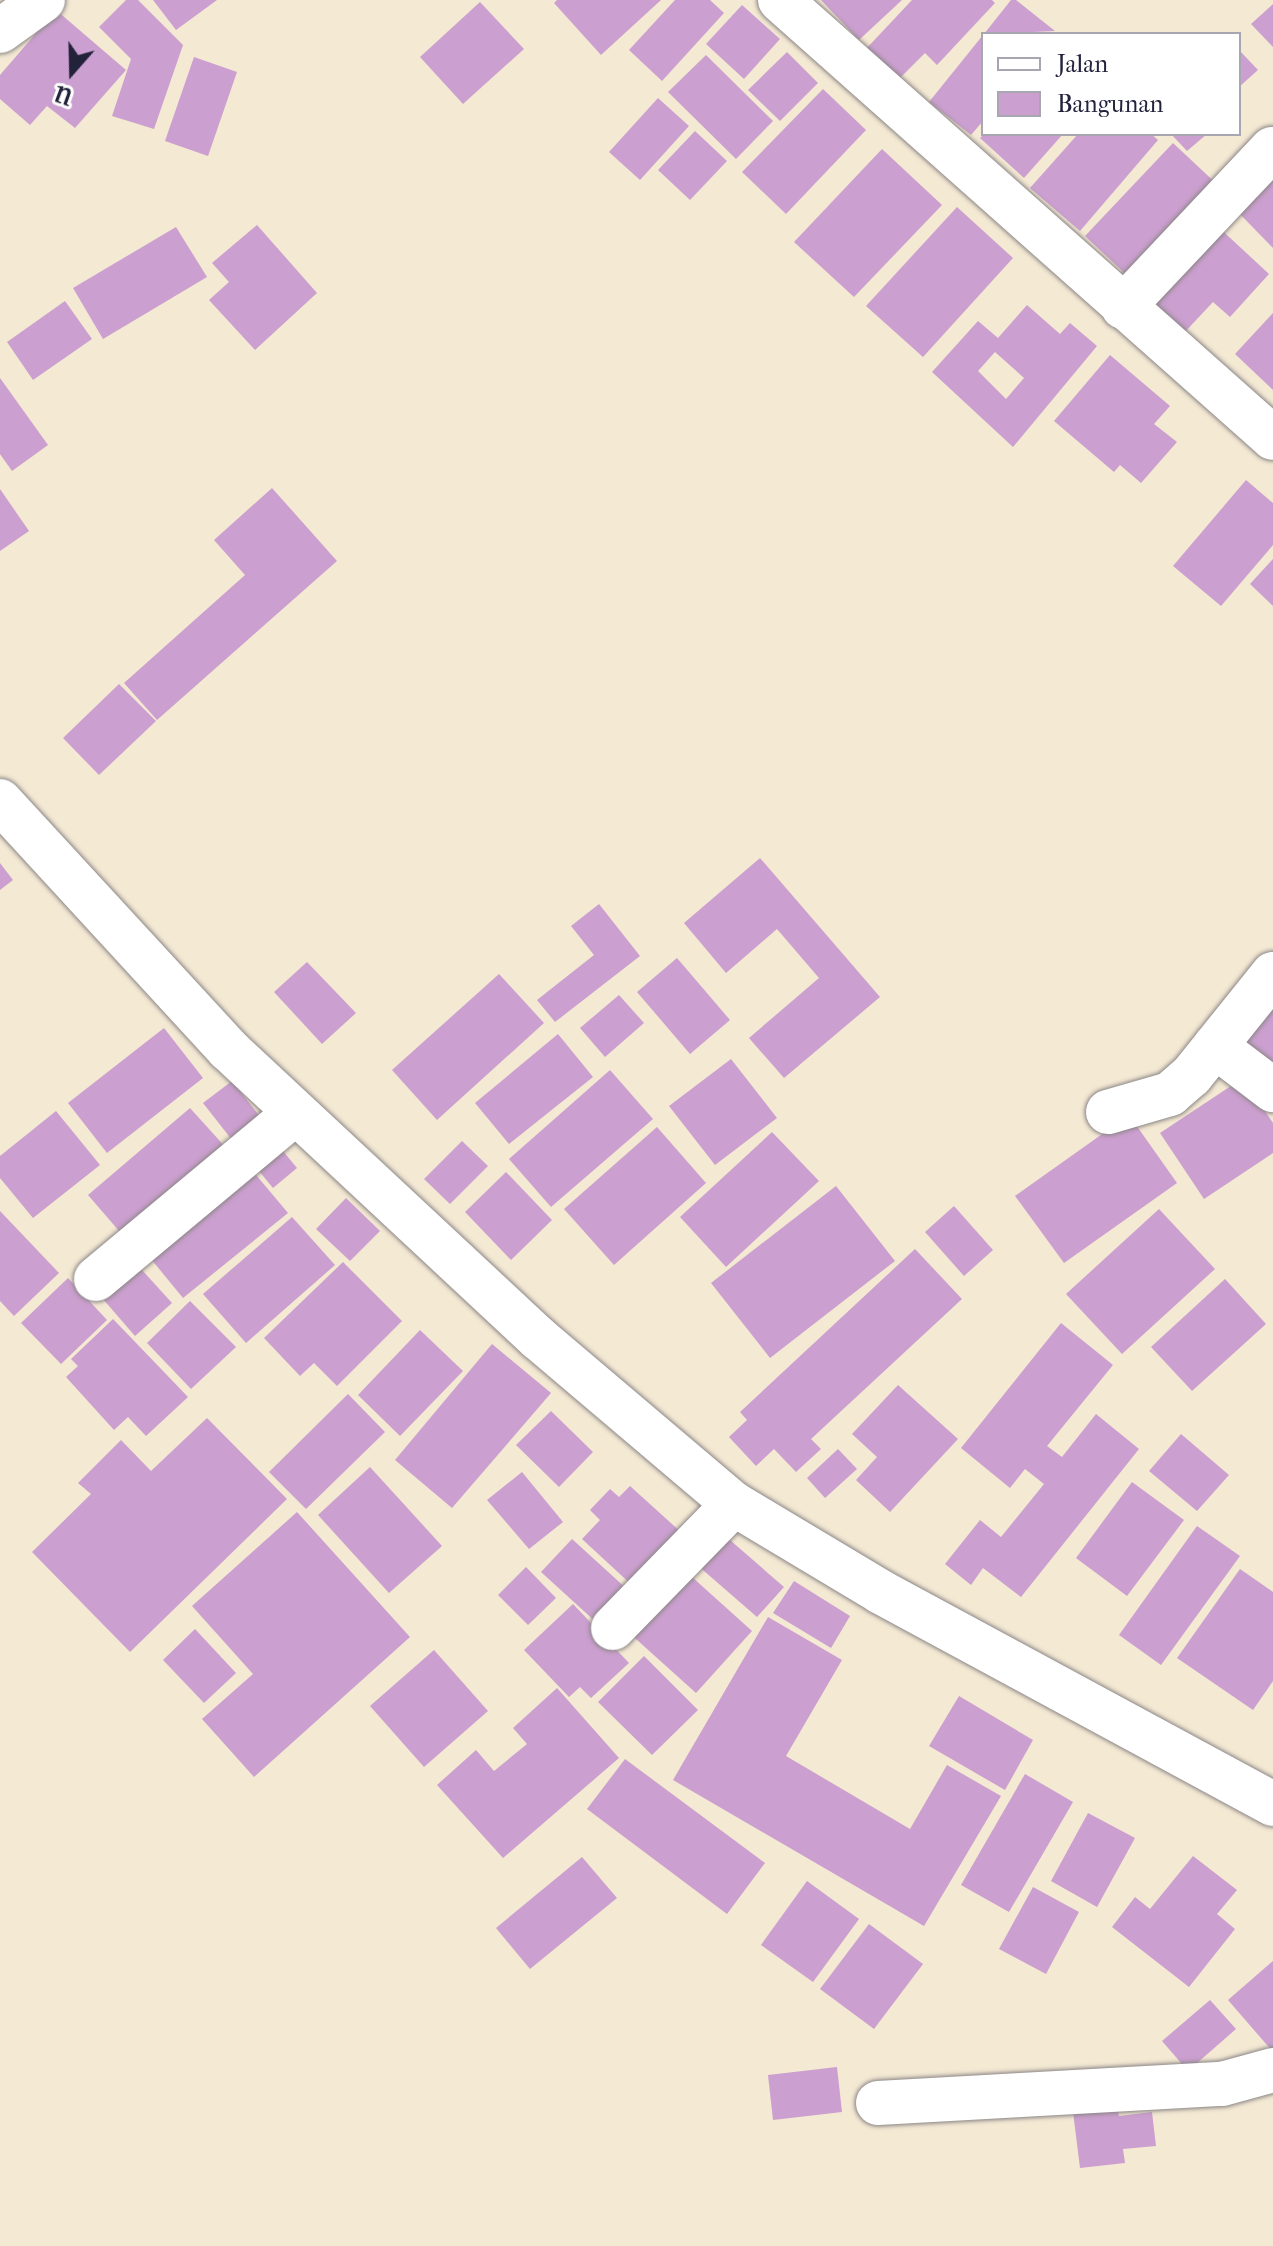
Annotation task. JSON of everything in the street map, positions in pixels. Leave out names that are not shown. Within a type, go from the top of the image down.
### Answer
[{"type":"street","points":[[0,31],[43,0]]},
{"type":"street","points":[[780,0],[1123,307],[1270,429]]},
{"type":"street","points":[[1123,307],[1272,149]]},
{"type":"street","points":[[0,801],[228,1049],[538,1338],[734,1504],[881,1592],[1273,1804]]},
{"type":"street","points":[[1108,1112],[1170,1094],[1215,1046],[1273,974]]},
{"type":"street","points":[[1215,1046],[1273,1090]]},
{"type":"street","points":[[96,1279],[295,1113]]},
{"type":"street","points":[[613,1628],[734,1504]]},
{"type":"street","points":[[878,2103],[1222,2084],[1273,2070]]},
{"type":"building","points":[[126,0],[138,0],[183,45],[154,129],[112,116],[131,59],[99,27]]},
{"type":"building","points":[[153,0],[217,0],[176,30]]},
{"type":"building","points":[[557,0],[661,0],[601,55],[554,3]]},
{"type":"building","points":[[675,0],[710,0],[724,13],[662,81],[629,50]]},
{"type":"building","points":[[821,0],[902,0],[859,40]]},
{"type":"building","points":[[912,0],[992,0],[995,3],[937,65],[925,53],[898,80],[865,50]]},
{"type":"building","points":[[1011,0],[1016,0],[1055,31],[1031,32],[986,32]]},
{"type":"building","points":[[480,2],[524,49],[463,104],[420,57]]},
{"type":"building","points":[[1273,4],[1273,47],[1251,24]]},
{"type":"building","points":[[742,5],[780,39],[744,79],[706,44]]},
{"type":"building","points":[[56,10],[126,70],[75,128],[47,106],[30,125],[0,99],[0,75]]},
{"type":"building","points":[[981,37],[981,123],[971,135],[929,102]]},
{"type":"building","points":[[787,52],[818,83],[780,121],[748,90]]},
{"type":"building","points":[[1241,52],[1258,70],[1241,85]]},
{"type":"building","points":[[706,55],[773,121],[736,159],[668,92]]},
{"type":"building","points":[[194,57],[237,72],[208,156],[165,141]]},
{"type":"building","points":[[823,89],[866,130],[786,214],[742,172]]},
{"type":"building","points":[[658,98],[689,126],[640,180],[609,152]]},
{"type":"building","points":[[695,131],[727,161],[690,200],[658,170]]},
{"type":"building","points":[[982,136],[1061,136],[1024,178],[980,138]]},
{"type":"building","points":[[1076,136],[1153,136],[1158,140],[1080,231],[1030,188]]},
{"type":"building","points":[[1173,136],[1205,136],[1187,151]]},
{"type":"building","points":[[1173,143],[1221,188],[1133,281],[1085,236]]},
{"type":"building","points":[[882,149],[942,205],[854,297],[794,242]]},
{"type":"building","points":[[1273,171],[1273,248],[1234,208]]},
{"type":"building","points":[[957,207],[1013,258],[923,357],[866,306]]},
{"type":"building","points":[[1213,222],[1269,274],[1230,317],[1213,302],[1183,334],[1142,297]]},
{"type":"building","points":[[257,225],[317,293],[255,350],[209,300],[229,282],[212,263]]},
{"type":"building","points":[[176,227],[207,277],[103,339],[73,288]]},
{"type":"building","points":[[65,301],[92,339],[33,380],[7,342]]},
{"type":"building","points":[[1027,305],[1060,334],[1070,323],[1097,346],[1013,447],[932,372],[978,321],[998,338]],"holes":[[[995,352],[1024,378],[1006,399],[978,371]]]},
{"type":"building","points":[[1273,313],[1273,390],[1235,354]]},
{"type":"building","points":[[1110,355],[1170,406],[1154,424],[1177,442],[1141,483],[1120,465],[1114,472],[1054,421]]},
{"type":"building","points":[[0,378],[48,445],[12,471],[0,454]]},
{"type":"building","points":[[1246,480],[1273,503],[1273,545],[1221,606],[1173,566]]},
{"type":"building","points":[[272,488],[337,561],[157,720],[124,683],[245,575],[214,540]]},
{"type":"building","points":[[0,489],[29,531],[0,551]]},
{"type":"building","points":[[1273,559],[1273,606],[1250,584]]},
{"type":"building","points":[[119,684],[156,721],[99,775],[63,738]]},
{"type":"building","points":[[760,858],[880,997],[784,1078],[749,1038],[819,978],[777,929],[726,973],[684,923]]},
{"type":"building","points":[[0,863],[13,880],[0,890]]},
{"type":"building","points":[[599,904],[640,956],[555,1022],[537,1000],[594,955],[571,926]]},
{"type":"building","points":[[677,958],[730,1020],[690,1054],[637,992]]},
{"type":"building","points":[[307,962],[356,1013],[322,1044],[274,992]]},
{"type":"building","points":[[499,974],[544,1023],[437,1120],[392,1070]]},
{"type":"building","points":[[1273,984],[1273,1067],[1233,1038]]},
{"type":"building","points":[[619,995],[644,1023],[605,1057],[580,1028]]},
{"type":"building","points":[[164,1028],[203,1078],[107,1153],[68,1103]]},
{"type":"building","points":[[558,1034],[593,1077],[509,1144],[475,1103]]},
{"type":"building","points":[[731,1059],[777,1118],[715,1165],[669,1106]]},
{"type":"building","points":[[610,1070],[653,1119],[551,1207],[509,1159]]},
{"type":"building","points":[[1243,1078],[1273,1123],[1273,1153],[1204,1199],[1160,1133]]},
{"type":"building","points":[[232,1081],[265,1123],[236,1145],[203,1103]]},
{"type":"building","points":[[190,1108],[228,1150],[126,1239],[88,1195]]},
{"type":"building","points":[[56,1111],[100,1165],[33,1218],[0,1178],[0,1156]]},
{"type":"building","points":[[1129,1115],[1177,1183],[1064,1263],[1015,1196]]},
{"type":"building","points":[[657,1127],[706,1183],[614,1265],[564,1209]]},
{"type":"building","points":[[772,1132],[819,1181],[726,1267],[680,1217]]},
{"type":"building","points":[[274,1140],[297,1168],[273,1188],[249,1159]]},
{"type":"building","points":[[462,1141],[488,1166],[450,1204],[424,1179]]},
{"type":"building","points":[[246,1163],[288,1213],[183,1298],[142,1248]]},
{"type":"building","points":[[506,1172],[552,1220],[511,1260],[465,1212]]},
{"type":"building","points":[[836,1186],[895,1261],[770,1358],[711,1283]]},
{"type":"building","points":[[346,1198],[380,1231],[350,1261],[316,1229]]},
{"type":"building","points":[[954,1206],[993,1250],[964,1276],[925,1232]]},
{"type":"building","points":[[1159,1209],[1215,1269],[1122,1354],[1066,1294]]},
{"type":"building","points":[[0,1211],[59,1273],[14,1316],[0,1301]]},
{"type":"building","points":[[292,1217],[335,1265],[246,1343],[203,1294]]},
{"type":"building","points":[[915,1249],[962,1299],[811,1439],[821,1449],[796,1472],[774,1449],[756,1466],[729,1437],[747,1420],[740,1412]]},
{"type":"building","points":[[132,1259],[172,1303],[135,1336],[96,1291]]},
{"type":"building","points":[[343,1262],[402,1321],[337,1386],[314,1363],[300,1376],[264,1338]]},
{"type":"building","points":[[68,1278],[107,1320],[61,1364],[21,1323]]},
{"type":"building","points":[[1225,1279],[1266,1324],[1192,1391],[1151,1347]]},
{"type":"building","points":[[190,1301],[236,1347],[191,1389],[147,1343]]},
{"type":"building","points":[[113,1319],[188,1397],[146,1436],[128,1417],[114,1430],[66,1377],[78,1366],[71,1359]]},
{"type":"building","points":[[1061,1323],[1113,1365],[1047,1446],[1062,1457],[1096,1414],[1139,1449],[1021,1597],[983,1568],[971,1585],[945,1564],[980,1520],[1001,1537],[1044,1484],[1025,1469],[1010,1488],[961,1448]]},
{"type":"building","points":[[420,1330],[463,1371],[400,1436],[358,1395]]},
{"type":"building","points":[[492,1344],[551,1393],[452,1508],[395,1460]]},
{"type":"building","points":[[898,1385],[958,1439],[890,1512],[856,1480],[877,1457],[852,1434]]},
{"type":"building","points":[[348,1394],[385,1432],[306,1509],[269,1472]]},
{"type":"building","points":[[551,1411],[593,1452],[559,1487],[516,1445]]},
{"type":"building","points":[[207,1418],[287,1499],[130,1652],[32,1552],[91,1494],[78,1483],[121,1440],[151,1471]]},
{"type":"building","points":[[1181,1434],[1229,1475],[1197,1511],[1149,1471]]},
{"type":"building","points":[[838,1449],[857,1469],[825,1498],[807,1478]]},
{"type":"building","points":[[370,1467],[442,1546],[389,1593],[318,1515]]},
{"type":"building","points":[[522,1472],[563,1522],[529,1549],[487,1500]]},
{"type":"building","points":[[1132,1482],[1184,1520],[1127,1596],[1076,1558]]},
{"type":"building","points":[[630,1486],[683,1534],[634,1587],[582,1539],[600,1520],[590,1510],[610,1489],[619,1497]]},
{"type":"building","points":[[297,1512],[410,1637],[254,1777],[202,1719],[253,1674],[192,1606]]},
{"type":"building","points":[[1197,1526],[1240,1556],[1161,1665],[1119,1635]]},
{"type":"building","points":[[723,1534],[784,1587],[757,1617],[696,1564]]},
{"type":"building","points":[[572,1539],[628,1590],[597,1623],[541,1572]]},
{"type":"building","points":[[526,1567],[556,1598],[528,1625],[498,1595]]},
{"type":"building","points":[[682,1568],[752,1631],[696,1693],[626,1630]]},
{"type":"building","points":[[1240,1569],[1273,1592],[1273,1681],[1253,1710],[1177,1658]]},
{"type":"building","points":[[794,1581],[850,1616],[831,1648],[773,1613]]},
{"type":"building","points":[[573,1604],[629,1663],[591,1698],[580,1687],[569,1697],[524,1650]]},
{"type":"building","points":[[768,1617],[842,1660],[786,1756],[910,1829],[947,1765],[1001,1796],[924,1926],[673,1780]]},
{"type":"building","points":[[195,1629],[236,1673],[204,1703],[163,1660]]},
{"type":"building","points":[[434,1650],[488,1711],[424,1767],[370,1706]]},
{"type":"building","points":[[644,1656],[698,1710],[652,1755],[598,1702]]},
{"type":"building","points":[[557,1688],[619,1758],[503,1858],[437,1785],[476,1750],[494,1771],[527,1744],[513,1728]]},
{"type":"building","points":[[959,1696],[1033,1740],[1005,1790],[929,1746]]},
{"type":"building","points":[[625,1759],[765,1863],[727,1914],[587,1809]]},
{"type":"building","points":[[1025,1774],[1073,1802],[1009,1912],[961,1885]]},
{"type":"building","points":[[1088,1813],[1135,1838],[1097,1907],[1051,1881]]},
{"type":"building","points":[[1193,1856],[1237,1890],[1217,1914],[1235,1929],[1189,1987],[1112,1927],[1135,1897],[1150,1909]]},
{"type":"building","points":[[582,1857],[617,1898],[530,1969],[496,1928]]},
{"type":"building","points":[[807,1881],[859,1919],[813,1982],[761,1945]]},
{"type":"building","points":[[1033,1887],[1079,1912],[1046,1974],[999,1949]]},
{"type":"building","points":[[869,1924],[923,1964],[874,2029],[820,1989]]},
{"type":"building","points":[[1273,1961],[1273,2052],[1228,2000]]},
{"type":"building","points":[[1210,2000],[1236,2029],[1188,2071],[1162,2041]]},
{"type":"building","points":[[837,2067],[842,2112],[773,2120],[768,2075]]},
{"type":"building","points":[[1117,2107],[1119,2116],[1152,2112],[1156,2146],[1123,2149],[1125,2163],[1080,2168],[1073,2112]]}]
